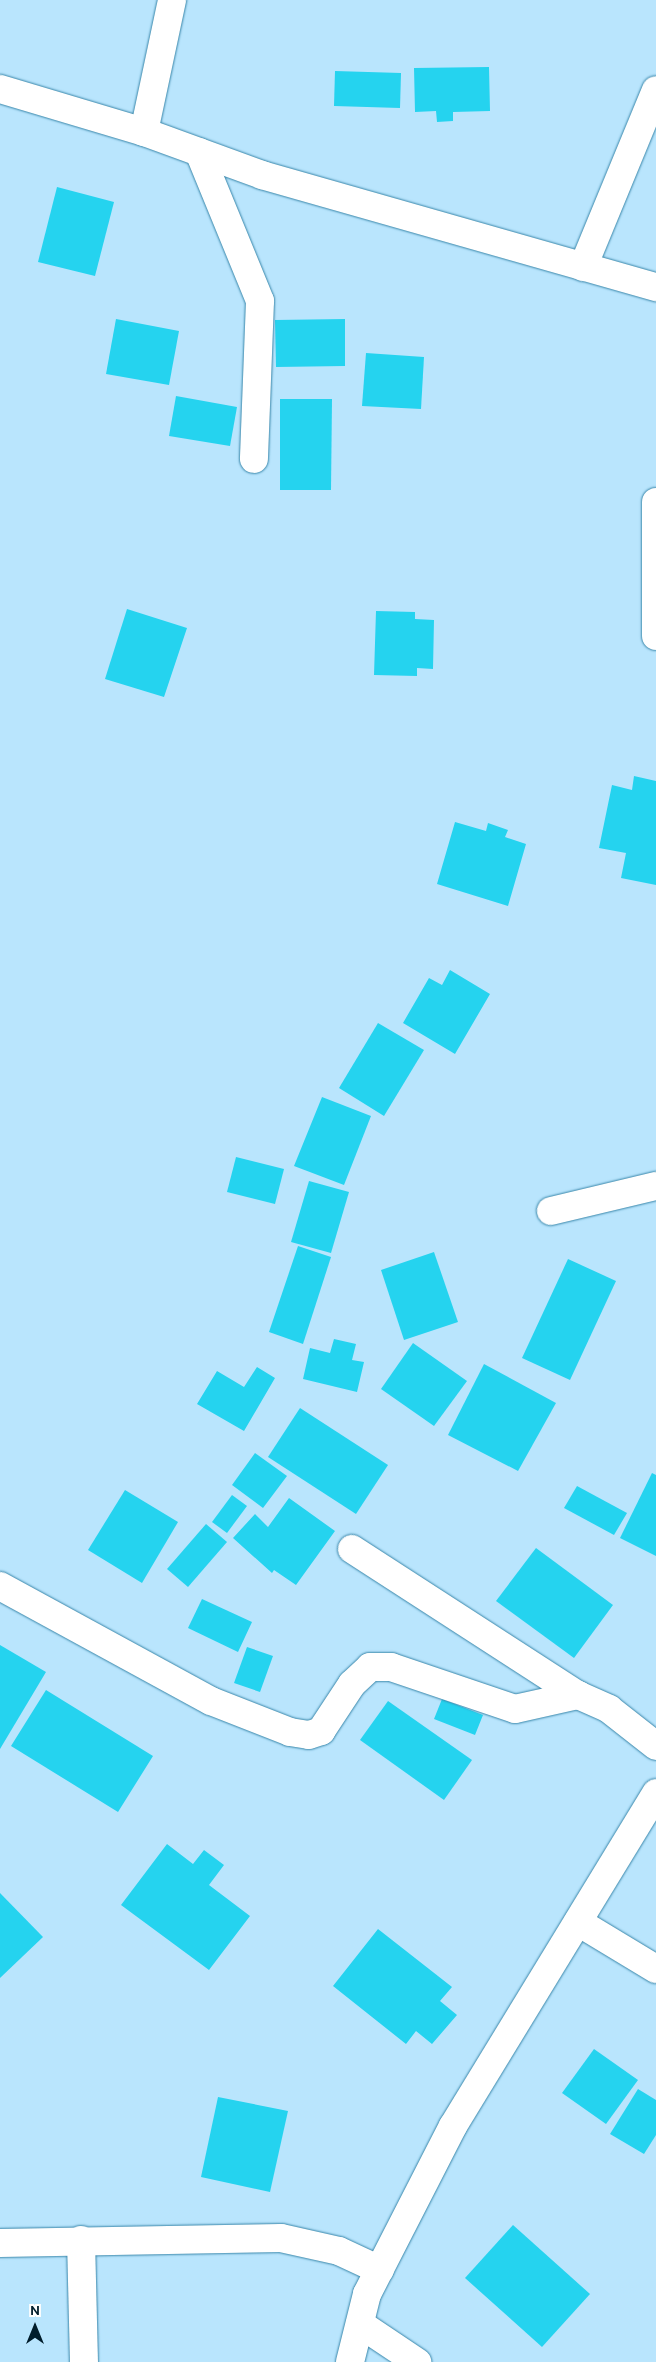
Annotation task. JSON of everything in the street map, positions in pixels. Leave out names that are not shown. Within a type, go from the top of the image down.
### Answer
[{"type":"street","points":[[144,132],[172,0]]},
{"type":"street","points":[[0,89],[144,132],[262,174],[656,287]]},
{"type":"street","points":[[583,267],[656,90]]},
{"type":"street","points":[[199,152],[260,301],[254,459]]},
{"type":"street","points":[[656,502],[656,636]]},
{"type":"street","points":[[551,1211],[656,1186]]},
{"type":"street","points":[[352,1549],[578,1695],[609,1709],[656,1746]]},
{"type":"street","points":[[0,1586],[211,1702],[290,1732],[309,1735],[321,1731],[352,1684],[370,1667],[391,1667],[515,1709],[578,1695]]},
{"type":"street","points":[[350,2362],[360,2324],[380,2270],[453,2126],[656,1793]]},
{"type":"street","points":[[578,1922],[656,1969]]},
{"type":"street","points":[[0,2242],[281,2238],[339,2251],[380,2270]]},
{"type":"street","points":[[81,2240],[84,2362]]},
{"type":"street","points":[[360,2324],[418,2362]]},
{"type":"building","points":[[489,67],[490,111],[453,112],[453,121],[437,122],[436,111],[415,112],[414,68]]},
{"type":"building","points":[[335,71],[401,73],[400,108],[334,106]]},
{"type":"building","points":[[57,187],[114,202],[95,276],[38,262]]},
{"type":"building","points":[[116,319],[179,331],[169,385],[106,374]]},
{"type":"building","points":[[345,319],[345,366],[276,367],[275,320]]},
{"type":"building","points":[[366,353],[424,357],[421,409],[362,406]]},
{"type":"building","points":[[176,396],[237,407],[230,446],[169,436]]},
{"type":"building","points":[[280,399],[332,399],[331,490],[280,490]]},
{"type":"building","points":[[127,609],[187,628],[164,697],[105,679]]},
{"type":"building","points":[[376,611],[415,612],[415,619],[434,620],[433,669],[417,668],[417,676],[374,675]]},
{"type":"building","points":[[634,776],[656,781],[656,885],[621,878],[626,853],[599,848],[612,785],[632,790]]},
{"type":"building","points":[[455,822],[486,831],[488,823],[508,830],[505,837],[526,844],[508,906],[437,884]]},
{"type":"building","points":[[450,970],[490,994],[455,1054],[403,1023],[429,978],[442,985]]},
{"type":"building","points":[[378,1023],[424,1050],[384,1116],[339,1088]]},
{"type":"building","points":[[322,1097],[371,1116],[344,1185],[294,1166]]},
{"type":"building","points":[[236,1157],[284,1169],[275,1204],[227,1192]]},
{"type":"building","points":[[309,1181],[349,1192],[331,1253],[291,1242]]},
{"type":"building","points":[[298,1246],[331,1257],[303,1344],[269,1332]]},
{"type":"building","points":[[434,1252],[458,1322],[404,1340],[381,1270]]},
{"type":"building","points":[[568,1259],[616,1281],[570,1380],[522,1358]]},
{"type":"building","points":[[334,1339],[356,1344],[352,1360],[364,1362],[357,1392],[303,1379],[310,1348],[330,1353]]},
{"type":"building","points":[[413,1343],[467,1381],[434,1426],[381,1389]]},
{"type":"building","points":[[484,1364],[556,1403],[518,1471],[448,1435]]},
{"type":"building","points":[[257,1367],[275,1378],[244,1431],[197,1404],[217,1371],[244,1387]]},
{"type":"building","points":[[300,1408],[388,1465],[356,1514],[268,1457]]},
{"type":"building","points":[[255,1453],[287,1476],[263,1508],[232,1485]]},
{"type":"building","points":[[652,1473],[656,1475],[656,1556],[620,1538]]},
{"type":"building","points":[[577,1486],[627,1513],[614,1535],[564,1508]]},
{"type":"building","points":[[125,1490],[178,1522],[142,1583],[88,1550]]},
{"type":"building","points":[[232,1495],[247,1506],[227,1533],[212,1522]]},
{"type":"building","points":[[289,1498],[335,1531],[296,1585],[274,1570],[272,1573],[233,1538],[255,1514],[268,1527]]},
{"type":"building","points":[[206,1524],[227,1542],[188,1587],[167,1569]]},
{"type":"building","points":[[536,1548],[613,1605],[574,1658],[496,1601]]},
{"type":"building","points":[[202,1599],[252,1622],[238,1652],[188,1628]]},
{"type":"building","points":[[0,1645],[46,1672],[0,1749]]},
{"type":"building","points":[[247,1647],[273,1656],[260,1692],[234,1683]]},
{"type":"building","points":[[46,1690],[153,1756],[118,1812],[11,1746]]},
{"type":"building","points":[[442,1699],[483,1715],[475,1735],[434,1719]]},
{"type":"building","points":[[388,1701],[472,1760],[444,1800],[360,1740]]},
{"type":"building","points":[[167,1844],[193,1864],[204,1850],[224,1865],[209,1885],[250,1916],[209,1970],[121,1905]]},
{"type":"building","points":[[0,1893],[43,1937],[0,1978]]},
{"type":"building","points":[[378,1929],[452,1987],[440,2001],[457,2015],[432,2044],[416,2031],[406,2044],[333,1986]]},
{"type":"building","points":[[594,2049],[638,2080],[606,2124],[562,2093]]},
{"type":"building","points":[[638,2089],[656,2100],[656,2135],[644,2154],[610,2134]]},
{"type":"building","points":[[218,2097],[288,2111],[270,2192],[201,2177]]},
{"type":"building","points":[[513,2225],[590,2294],[542,2347],[465,2278]]}]
